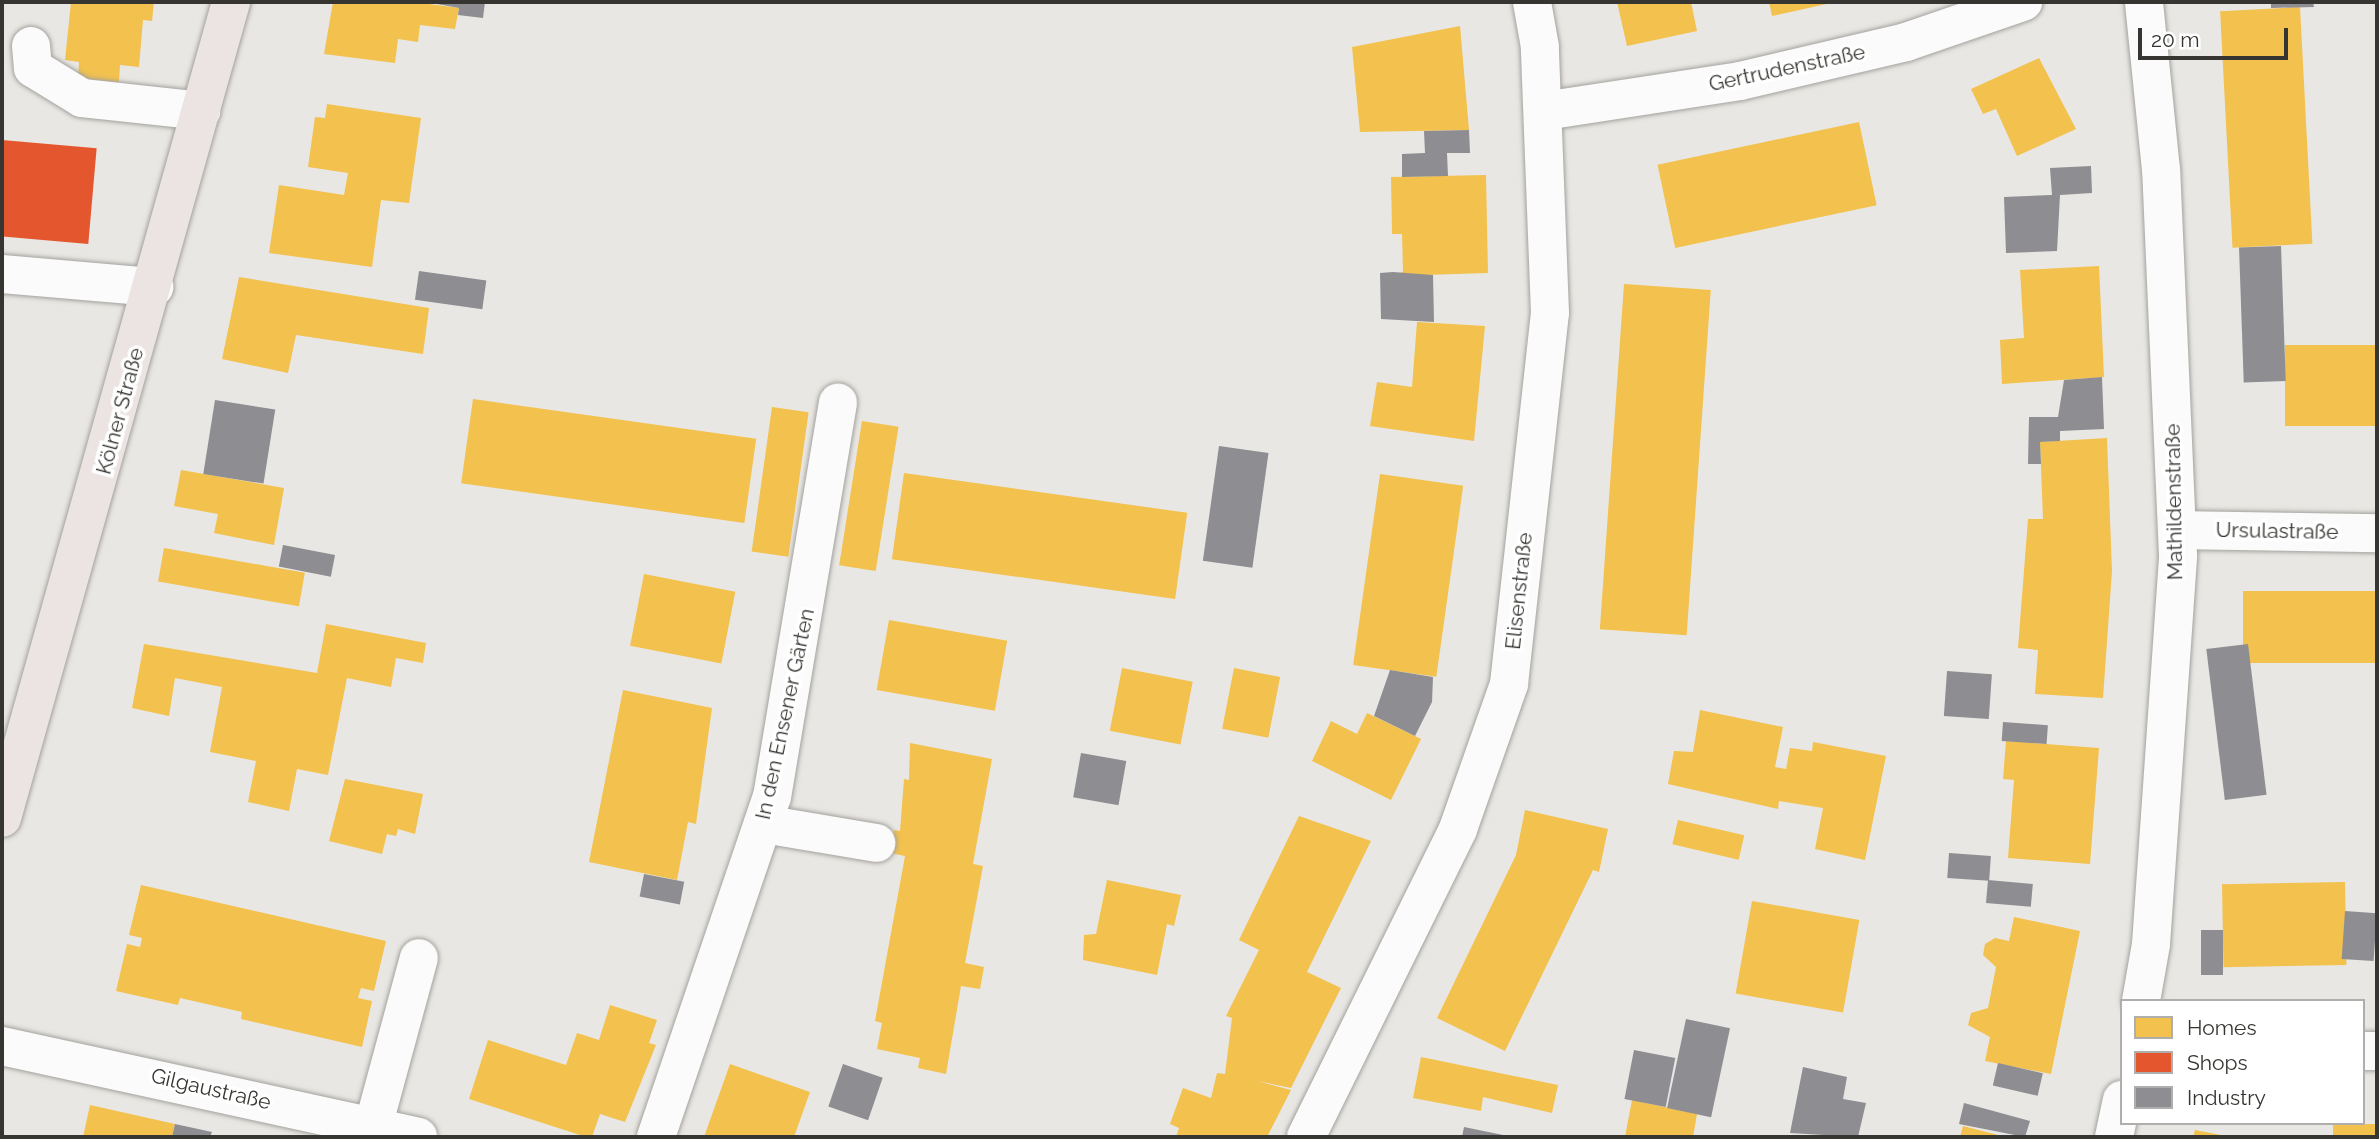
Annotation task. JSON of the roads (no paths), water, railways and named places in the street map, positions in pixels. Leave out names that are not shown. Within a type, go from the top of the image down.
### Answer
[{"type":"main road","name":"Kölner Straße","points":[[2,818],[154,287],[231,2]]},
{"type":"street","name":"Elisenstraße","points":[[1306,1137],[1458,829],[1509,684],[1549,313],[1544,111],[1532,2]]},
{"type":"street","name":"Gertrudenstraße","points":[[1544,111],[1740,81],[1906,42],[2024,2]]},
{"type":"street","name":"Mathildenstraße","points":[[2141,999],[2151,944],[2177,530],[2161,170],[2144,2]]},
{"type":"street","points":[[31,46],[33,68],[82,98],[201,111]]},
{"type":"street","points":[[2,274],[154,287]]},
{"type":"street","name":"In den Ensener Gärten","points":[[656,1137],[763,824],[813,577],[838,402]]},
{"type":"street","name":"Ursulastraße","points":[[2177,530],[2377,533]]},
{"type":"street","points":[[763,824],[876,843]]},
{"type":"street","points":[[373,1127],[419,958]]},
{"type":"street","name":"Gilgaustraße","points":[[2,1046],[418,1137]]},
{"type":"street","points":[[2113,1137],[2120,1108]]}]
